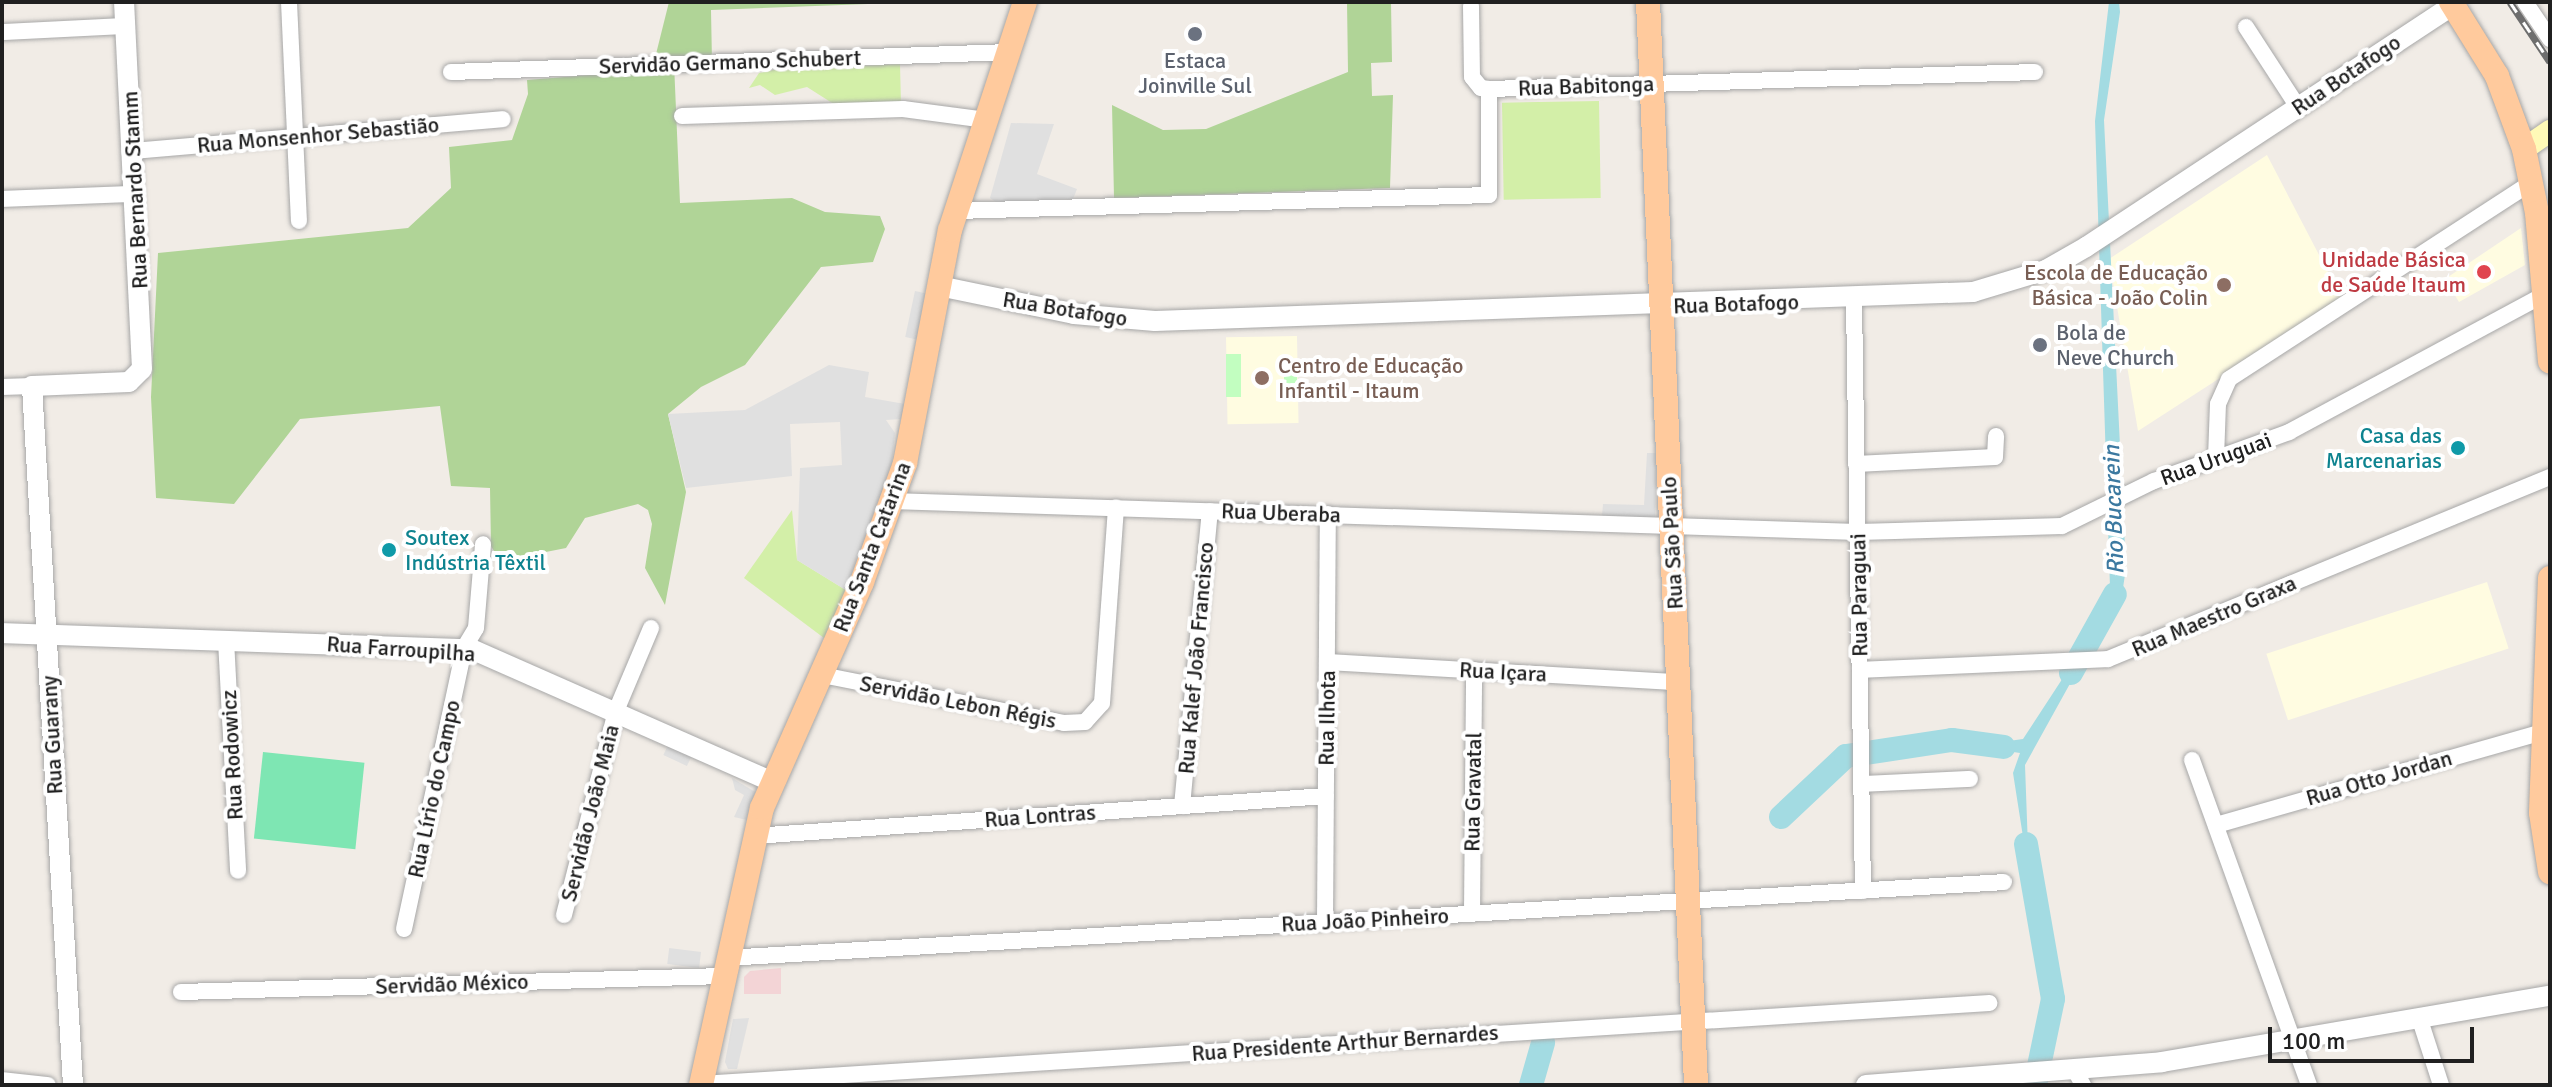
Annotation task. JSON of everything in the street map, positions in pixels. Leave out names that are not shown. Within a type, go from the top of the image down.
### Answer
[{"type":"main road","name":"Rua Santa Catarina","points":[[701,1084],[754,836],[773,782],[822,675],[891,501],[914,432],[939,286],[956,211],[1025,2]]},
{"type":"main road","name":"Rua São Paulo","points":[[1648,2],[1696,1085]]},
{"type":"main road","points":[[2452,4],[2497,76],[2524,149],[2532,182],[2550,361]]},
{"type":"main road","points":[[2524,149],[2550,131]]},
{"type":"main road","points":[[2550,578],[2541,813],[2550,872]]},
{"type":"street","name":"Rua Bernardo Stamm","points":[[32,386],[138,377],[144,360],[124,2]]},
{"type":"street","points":[[289,2],[299,221]]},
{"type":"street","points":[[2525,2],[2550,39]]},
{"type":"street","name":"Rua Botafogo","points":[[939,286],[1133,321],[1854,300],[1973,292],[2046,270],[2086,247],[2452,4]]},
{"type":"street","points":[[1471,6],[1472,77],[1481,88],[1489,89]]},
{"type":"street","points":[[2,32],[126,26]]},
{"type":"street","points":[[2246,27],[2298,107]]},
{"type":"street","name":"Servidão Germano Schubert","points":[[451,72],[1009,52]]},
{"type":"street","name":"Rua Babitonga","points":[[956,211],[1489,195],[1489,89],[2035,72]]},
{"type":"street","points":[[682,116],[903,109],[986,120]]},
{"type":"street","name":"Rua Monsenhor Sebastião","points":[[132,151],[503,119]]},
{"type":"street","points":[[2216,458],[2218,404],[2229,379],[2532,182]]},
{"type":"street","points":[[2,199],[135,194]]},
{"type":"street","name":"Rua Uruguai","points":[[1671,525],[1858,532],[2049,528],[2096,513],[2126,495],[2289,432],[2545,294]]},
{"type":"street","name":"Rua Paraguai","points":[[1854,300],[1863,891]]},
{"type":"street","points":[[2,387],[32,386]]},
{"type":"street","name":"Rua Guarany","points":[[32,386],[73,1085]]},
{"type":"street","points":[[1856,464],[1995,457],[1996,436]]},
{"type":"street","name":"Rua Maestro Graxa","points":[[1860,670],[2059,664],[2093,662],[2121,655],[2550,477]]},
{"type":"street","name":"Rua Uberaba","points":[[891,501],[1671,525]]},
{"type":"street","name":"Servidão Lebon Régis","points":[[822,675],[1064,723],[1093,717],[1102,703],[1116,508]]},
{"type":"street","name":"Rua Kalef João Francisco","points":[[1182,806],[1210,511]]},
{"type":"street","name":"Rua Ilhota","points":[[1325,922],[1328,514]]},
{"type":"street","name":"Rua Lírio do Campo","points":[[404,929],[464,648],[476,628],[483,544]]},
{"type":"street","name":"Servidão João Maia","points":[[564,915],[616,711],[651,628]]},
{"type":"street","name":"Rua Farroupilha","points":[[2,633],[464,648],[616,711],[773,782]]},
{"type":"street","name":"Rua Rodowicz","points":[[226,640],[238,871]]},
{"type":"street","name":"Rua Içara","points":[[1327,662],[1678,682]]},
{"type":"street","name":"Rua Gravatal","points":[[1472,914],[1474,670]]},
{"type":"street","name":"Rua Otto Jordan","points":[[2216,825],[2545,715]]},
{"type":"street","points":[[2192,760],[2309,1085]]},
{"type":"street","points":[[1862,784],[1970,779]]},
{"type":"street","name":"Rua Lontras","points":[[754,836],[1326,796]]},
{"type":"street","name":"Rua João Pinheiro","points":[[724,967],[1325,922],[2004,882]]},
{"type":"street","name":"Servidão México","points":[[181,992],[724,967]]},
{"type":"street","points":[[1866,1085],[2028,1075],[2072,1077],[2550,996]]},
{"type":"street","name":"Rua Presidente Arthur Bernardes","points":[[701,1084],[1989,1003]]},
{"type":"street","points":[[2420,1020],[2441,1085]]},
{"type":"street","points":[[2,1080],[48,1085]]},
{"type":"shaded area","points":[[1011,123],[1054,124],[1037,174],[1077,189],[1073,199],[996,202],[990,198]]},
{"type":"shaded area","name":"Escola de Educação Básica - João Colin","points":[[2267,155],[2342,299],[2138,431],[2109,259]]},
{"type":"shaded area","name":"Unidade Básica de Saúde Itaum","points":[[2521,228],[2525,265],[2459,302],[2445,279]]},
{"type":"shaded area","points":[[915,291],[929,294],[919,340],[905,337]]},
{"type":"shaded area","name":"Centro de Educação Infantil - Itaum","points":[[1297,336],[1299,423],[1228,424],[1226,337]]},
{"type":"shaded area","points":[[829,365],[869,372],[865,397],[905,404],[902,419],[886,420],[895,433],[891,471],[849,592],[797,560],[800,468],[842,465],[840,422],[790,424],[792,476],[686,488],[668,414],[745,410]]},
{"type":"shaded area","points":[[1647,453],[1657,453],[1655,518],[1602,516],[1603,504],[1644,505]]},
{"type":"shaded area","points":[[2487,582],[2509,649],[2288,720],[2266,654]]},
{"type":"shaded area","points":[[668,745],[692,756],[687,766],[663,755]]},
{"type":"shaded area","points":[[732,778],[757,793],[747,820],[734,817],[744,795],[735,790]]},
{"type":"shaded area","points":[[669,948],[701,952],[699,968],[667,964]]},
{"type":"shaded area","points":[[781,968],[781,994],[744,994],[744,977],[750,971]]},
{"type":"shaded area","points":[[749,1018],[737,1069],[728,1069],[725,1062],[733,1019]]},
{"type":"green space","points":[[669,2],[921,2],[711,10],[712,62],[674,63],[680,203],[792,198],[825,212],[880,216],[885,229],[873,262],[821,267],[745,365],[701,387],[668,414],[686,492],[665,605],[645,568],[652,524],[648,510],[638,504],[585,518],[566,548],[500,561],[491,546],[490,488],[451,486],[440,406],[300,419],[234,504],[156,498],[151,397],[158,253],[408,228],[451,188],[449,147],[512,140],[528,94],[527,80],[652,70]]},
{"type":"green space","points":[[1347,2],[1391,2],[1392,62],[1371,63],[1372,96],[1393,95],[1390,188],[1114,198],[1112,105],[1163,130],[1206,129],[1348,72]]},
{"type":"green space","points":[[900,64],[901,105],[840,108],[807,87],[775,95],[760,85],[749,88],[759,73],[773,70]]},
{"type":"green space","points":[[1599,101],[1601,198],[1504,200],[1502,103]]},
{"type":"green space","points":[[1226,354],[1241,354],[1241,397],[1226,397]]},
{"type":"green space","points":[[1284,361],[1297,361],[1297,396],[1284,396]]},
{"type":"green space","points":[[792,510],[797,560],[849,592],[828,641],[744,578]]},
{"type":"green space","points":[[263,752],[364,763],[355,849],[254,839]]},
{"type":"water","points":[[2109,2],[2119,2],[2120,12],[2104,120],[2126,568],[2123,588],[2025,765],[2029,875],[2013,773],[2020,753],[1973,746],[2023,739],[2089,638],[2110,587],[2095,121]]},
{"type":"waterway","name":"Rio Bucarein","points":[[2071,673],[2115,594]]},
{"type":"waterway","points":[[1781,817],[1846,756],[1952,740],[2004,747]]},
{"type":"waterway","name":"Rio Bucarein","points":[[2026,844],[2053,999],[2035,1085]]},
{"type":"waterway","points":[[1531,1085],[1543,1043]]},
{"type":"railway","points":[[2510,2],[2550,62]]},
{"type":"place","name":"Estaca Joinville Sul","points":[[1195,34]]},
{"type":"place","name":"Unidade Básica de Saúde Itaum","points":[[2484,272]]},
{"type":"place","name":"Escola de Educação Básica - João Colin","points":[[2224,285]]},
{"type":"place","name":"Bola de Neve Church","points":[[2040,345]]},
{"type":"place","name":"Centro de Educação Infantil - Itaum","points":[[1262,378]]},
{"type":"place","name":"Casa das Marcenarias","points":[[2458,448]]},
{"type":"place","name":"Soutex Indústria Têxtil","points":[[389,550]]}]
